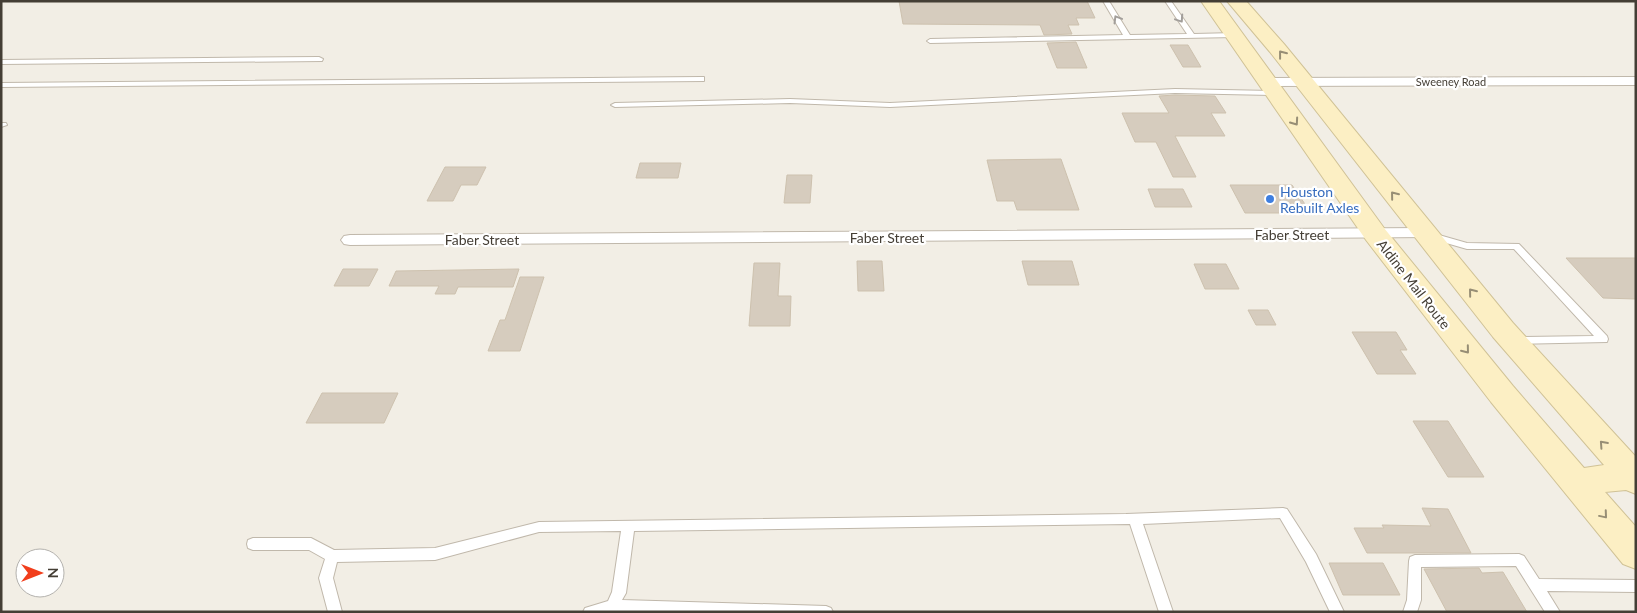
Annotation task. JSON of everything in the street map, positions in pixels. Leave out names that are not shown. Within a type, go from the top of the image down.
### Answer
[{"type":"main road","name":"Aldine Mail Route","points":[[1210,1],[1375,234],[1444,323],[1636,552]]},
{"type":"main road","points":[[1236,1],[1513,342],[1634,478]]},
{"type":"main road","points":[[1235,35],[1264,34]]},
{"type":"main road","points":[[1576,482],[1634,478]]},
{"type":"street","name":"Sweeney Road","points":[[1271,88],[1302,80],[1636,81]]},
{"type":"street","name":"Faber Street","points":[[350,240],[1424,233]]},
{"type":"lane","points":[[1106,1],[1128,38]]},
{"type":"lane","points":[[1168,1],[1192,36]]},
{"type":"lane","points":[[930,41],[1235,35]]},
{"type":"lane","points":[[1,62],[319,58]]},
{"type":"lane","points":[[1,85],[701,79]]},
{"type":"lane","points":[[615,105],[790,101],[890,105],[1271,88]]},
{"type":"lane","points":[[1424,233],[1467,246],[1516,246],[1603,339],[1513,342]]},
{"type":"lane","points":[[253,544],[311,544],[332,556],[435,554],[539,527],[1135,519],[1283,513],[1311,558],[1337,612]]},
{"type":"lane","points":[[1135,519],[1166,612]]},
{"type":"lane","points":[[612,606],[619,593],[628,526]]},
{"type":"lane","points":[[332,556],[326,578],[335,612]]},
{"type":"lane","points":[[1410,612],[1414,600],[1415,562],[1520,560],[1553,612]]},
{"type":"lane","points":[[1535,585],[1636,586]]},
{"type":"lane","points":[[590,612],[612,606],[826,612]]},
{"type":"building","points":[[899,1],[1087,1],[1095,18],[1076,18],[1079,25],[1068,25],[1072,34],[1044,35],[1040,25],[903,24]]},
{"type":"building","points":[[1076,42],[1087,68],[1057,68],[1047,43]]},
{"type":"building","points":[[1170,45],[1188,45],[1201,67],[1183,67]]},
{"type":"building","points":[[1159,96],[1215,96],[1226,113],[1211,113],[1225,136],[1175,136],[1196,177],[1173,177],[1156,142],[1135,142],[1122,113],[1169,113]]},
{"type":"building","points":[[1061,159],[1079,210],[1017,210],[1014,201],[997,201],[987,160]]},
{"type":"building","points":[[640,163],[681,163],[678,178],[636,178]]},
{"type":"building","points":[[445,167],[486,167],[477,185],[461,185],[453,201],[427,201]]},
{"type":"building","points":[[787,175],[812,175],[810,203],[784,203]]},
{"type":"building","name":"Houston Rebuilt Axles","points":[[1230,185],[1292,185],[1311,213],[1245,213]]},
{"type":"building","points":[[1148,189],[1183,189],[1192,207],[1155,207]]},
{"type":"building","points":[[1566,258],[1636,258],[1636,299],[1603,298]]},
{"type":"building","points":[[857,261],[882,261],[884,291],[858,291]]},
{"type":"building","points":[[1022,261],[1072,261],[1079,285],[1028,285]]},
{"type":"building","points":[[754,263],[780,263],[778,296],[791,296],[790,326],[749,326]]},
{"type":"building","points":[[1194,264],[1226,264],[1239,289],[1205,289]]},
{"type":"building","points":[[343,269],[378,269],[369,286],[334,286]]},
{"type":"building","points":[[519,269],[513,287],[458,287],[455,294],[435,294],[439,286],[389,286],[396,271]]},
{"type":"building","points":[[520,277],[544,277],[520,351],[488,351],[500,320],[505,320]]},
{"type":"building","points":[[1248,310],[1268,310],[1276,325],[1256,325]]},
{"type":"building","points":[[1352,332],[1396,332],[1407,350],[1400,350],[1416,374],[1377,374]]},
{"type":"building","points":[[322,393],[398,393],[384,423],[306,423]]},
{"type":"building","points":[[1413,421],[1448,421],[1484,477],[1448,477]]},
{"type":"building","points":[[1422,508],[1448,509],[1471,553],[1367,553],[1354,528],[1384,528],[1382,525],[1431,526]]},
{"type":"building","points":[[1329,563],[1383,563],[1400,595],[1343,595]]},
{"type":"building","points":[[1479,568],[1482,573],[1503,572],[1527,612],[1447,612],[1424,569]]},
{"type":"place","name":"Houston Rebuilt Axles","points":[[1270,199]]}]
